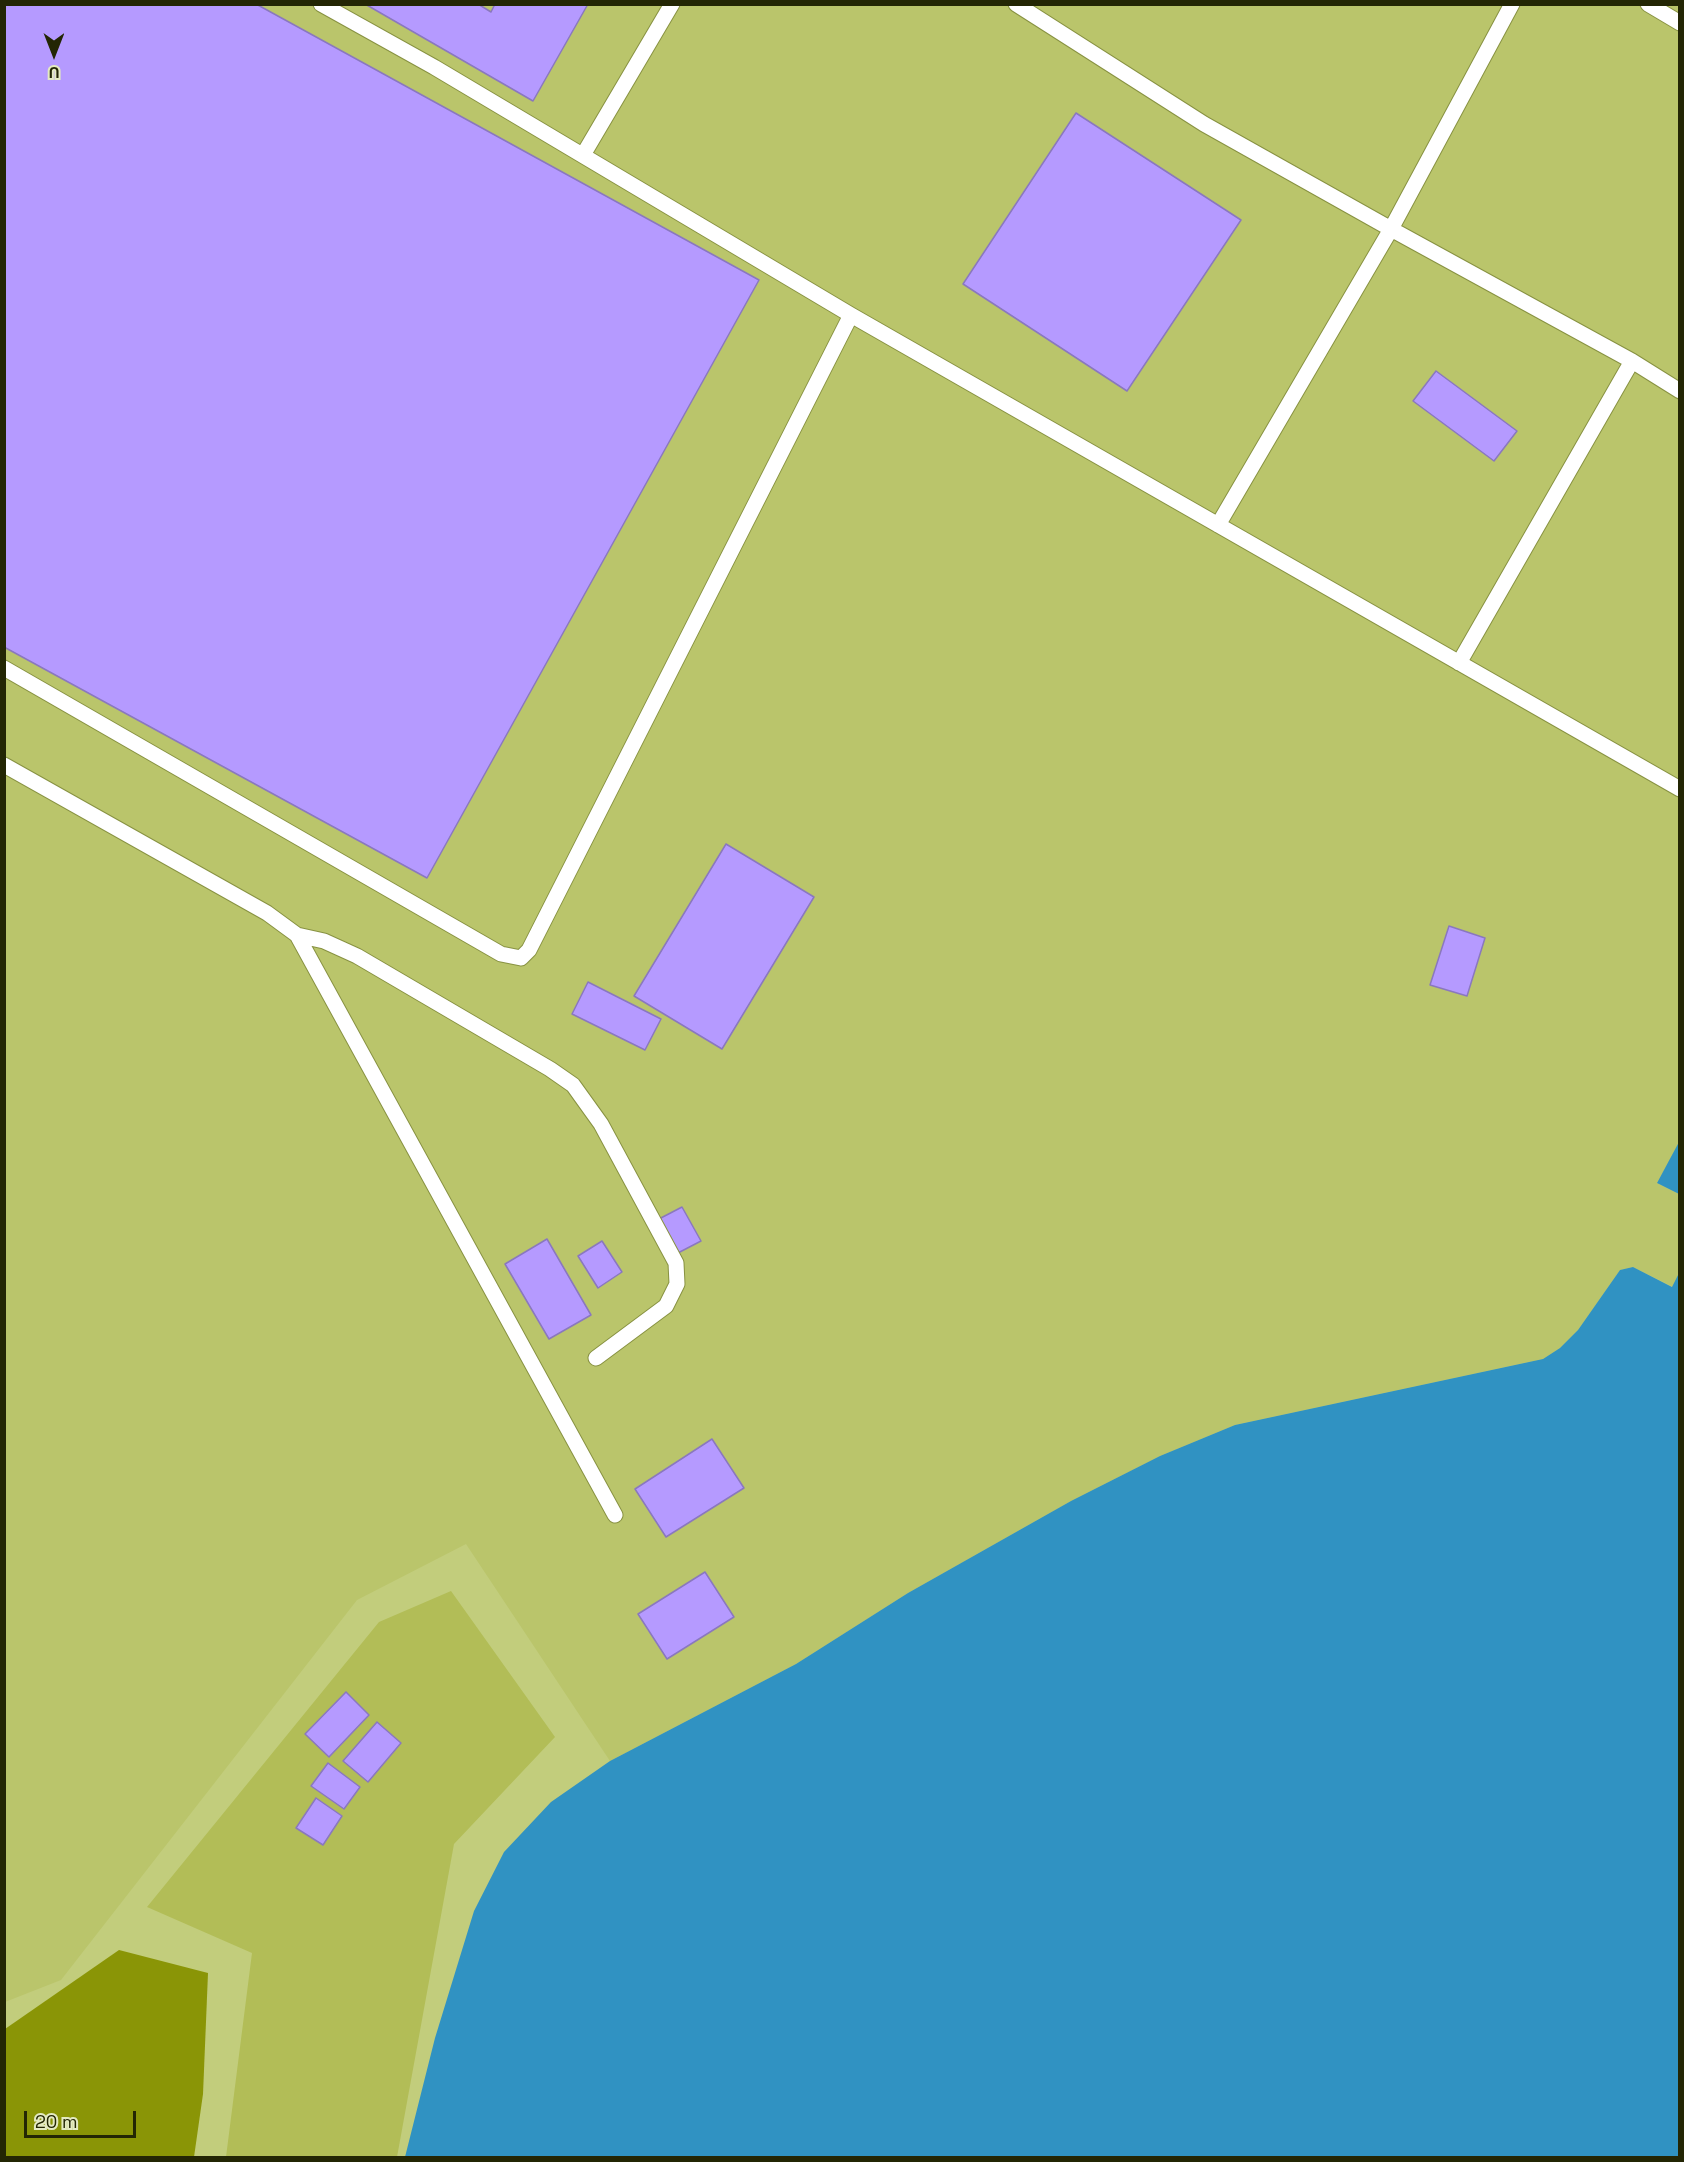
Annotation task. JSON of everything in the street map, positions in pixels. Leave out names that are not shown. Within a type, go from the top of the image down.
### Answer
[{"type":"lane","points":[[321,4],[434,67],[851,315],[1680,789]]},
{"type":"lane","points":[[583,155],[672,4]]},
{"type":"lane","points":[[1016,4],[1204,124],[1632,361],[1680,391]]},
{"type":"lane","points":[[1218,525],[1391,229],[1512,4]]},
{"type":"lane","points":[[1648,4],[1680,23]]},
{"type":"lane","points":[[4,668],[501,954],[521,958],[530,950],[851,315]]},
{"type":"lane","points":[[1459,663],[1632,361]]},
{"type":"lane","points":[[4,765],[267,914],[297,935],[324,941],[357,956],[550,1069],[573,1085],[601,1124],[676,1263],[677,1284],[666,1306],[596,1358]]},
{"type":"lane","points":[[297,935],[615,1515]]},
{"type":"shaded area","points":[[5,5],[1679,5],[1680,1142],[1657,1183],[1679,1194],[1679,1273],[1673,1287],[1633,1267],[1620,1270],[1578,1330],[1560,1348],[1543,1359],[1235,1425],[1160,1456],[1071,1501],[908,1593],[796,1664],[610,1761],[466,1544],[357,1600],[61,1980],[5,2002]]},
{"type":"shaded area","points":[[451,1591],[555,1737],[454,1844],[397,2157],[226,2157],[252,1953],[147,1907],[379,1622]]},
{"type":"shaded area","points":[[119,1950],[208,1973],[203,2094],[194,2157],[5,2157],[5,2029]]},
{"type":"water","points":[[1679,1142],[1679,1194],[1657,1183]]},
{"type":"water","points":[[1633,1267],[1672,1287],[1679,1273],[1679,2157],[405,2157],[435,2038],[474,1911],[504,1852],[551,1802],[610,1761],[796,1664],[908,1593],[1071,1501],[1160,1456],[1235,1425],[1543,1359],[1560,1348],[1578,1330],[1620,1270]]},
{"type":"building","points":[[4,4],[256,4],[759,280],[427,878],[4,647]]},
{"type":"building","points":[[365,4],[478,4],[491,12],[495,4],[588,4],[533,101]]},
{"type":"building","points":[[1076,113],[1241,220],[1127,391],[963,284]]},
{"type":"building","points":[[1436,371],[1517,431],[1494,461],[1413,401]]},
{"type":"building","points":[[726,844],[814,897],[722,1049],[634,996]]},
{"type":"building","points":[[1449,926],[1485,938],[1467,996],[1430,985]]},
{"type":"building","points":[[588,982],[661,1019],[645,1050],[572,1014]]},
{"type":"building","points":[[682,1207],[701,1241],[676,1254],[657,1220]]},
{"type":"building","points":[[547,1239],[591,1315],[549,1339],[505,1264]]},
{"type":"building","points":[[602,1241],[622,1272],[598,1288],[578,1256]]},
{"type":"building","points":[[712,1439],[744,1488],[666,1537],[635,1489]]},
{"type":"building","points":[[705,1572],[734,1617],[667,1659],[638,1614]]},
{"type":"building","points":[[346,1692],[369,1715],[329,1757],[305,1734]]},
{"type":"building","points":[[377,1722],[401,1743],[368,1782],[343,1761]]},
{"type":"building","points":[[328,1763],[360,1787],[344,1809],[311,1786]]},
{"type":"building","points":[[316,1798],[342,1816],[323,1845],[296,1828]]}]
